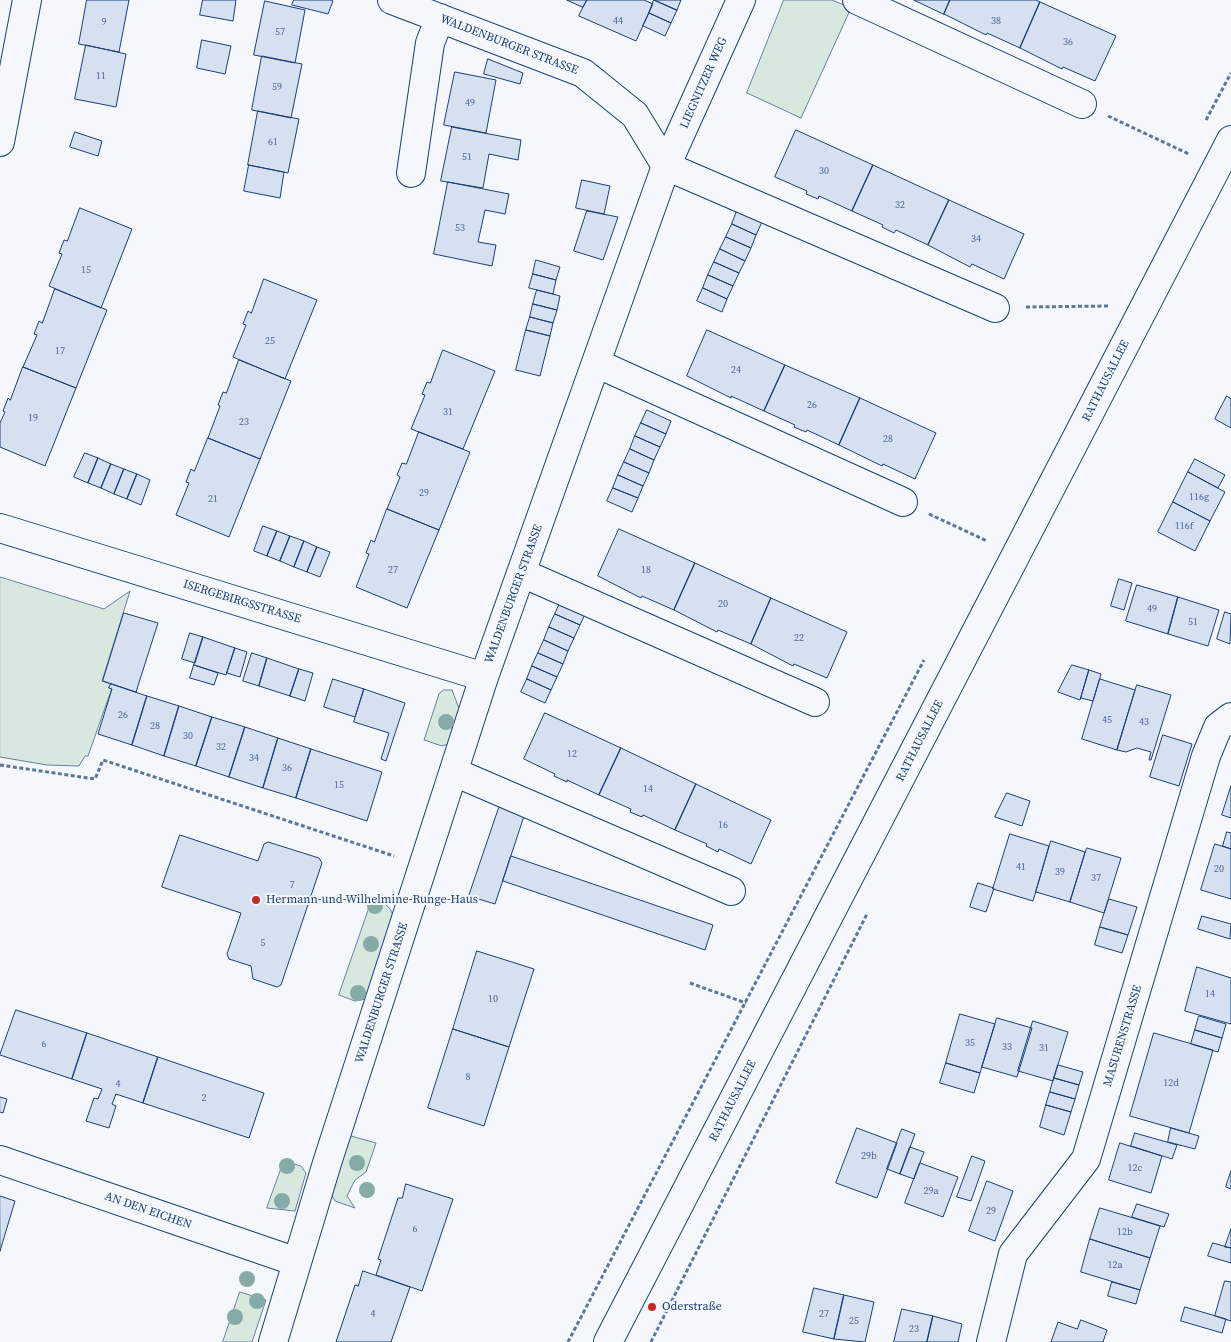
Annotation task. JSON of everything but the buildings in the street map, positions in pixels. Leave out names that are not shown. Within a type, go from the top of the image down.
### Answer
[{"type":"street","points":[[0,142],[27,0]]},
{"type":"street","name":"WALDENBURGER STRASSE","points":[[273,1342],[484,677],[666,166],[635,115],[583,73],[392,0]]},
{"type":"street","name":"LIEGNITZER WEG","points":[[666,166],[742,0]]},
{"type":"street","points":[[857,0],[1082,104]]},
{"type":"street","points":[[411,173],[430,43],[440,18]]},
{"type":"street","name":"RATHAUSALLEE","points":[[608,1342],[1231,140]]},
{"type":"street","points":[[666,166],[995,308]]},
{"type":"street","points":[[596,363],[903,502]]},
{"type":"street","name":"ISERGEBIRGSSTRASSE","points":[[0,528],[484,677]]},
{"type":"street","points":[[522,573],[815,702]]},
{"type":"street","name":"MASURENSTRASSE","points":[[991,1342],[1013,1254],[1086,1159],[1206,756],[1218,727],[1231,717]]},
{"type":"street","points":[[454,772],[731,891]]},
{"type":"street","name":"AN DEN EICHEN","points":[[0,1160],[297,1262]]},
{"type":"path","points":[[1206,122],[1231,73]]},
{"type":"path","points":[[1082,104],[1189,154]]},
{"type":"path","points":[[1184,162],[1193,146]]},
{"type":"path","points":[[1105,314],[1114,297]]},
{"type":"path","points":[[995,308],[1109,306]]},
{"type":"path","points":[[903,502],[987,541]]},
{"type":"path","points":[[982,550],[991,532]]},
{"type":"path","points":[[568,1342],[928,654]]},
{"type":"path","points":[[0,764],[95,779],[103,760],[424,866]]},
{"type":"path","points":[[690,983],[746,1003]]},
{"type":"shaded area","points":[[784,0],[832,0],[851,8],[801,118],[747,93]]},
{"type":"shaded area","points":[[0,577],[104,609],[130,591],[102,681],[113,685],[88,756],[85,756],[79,766],[47,765],[0,757]]},
{"type":"shaded area","points":[[444,690],[452,690],[460,711],[451,743],[442,746],[424,740],[439,694]]},
{"type":"shaded area","points":[[372,900],[388,906],[393,916],[366,999],[355,1001],[339,995]]},
{"type":"shaded area","points":[[351,1136],[376,1143],[366,1172],[355,1180],[347,1196],[355,1208],[335,1201],[331,1194]]},
{"type":"shaded area","points":[[284,1161],[301,1166],[306,1173],[295,1211],[267,1208]]},
{"type":"shaded area","points":[[240,1292],[266,1300],[252,1342],[223,1342]]},
{"type":"place","name":"Hermann-und-Wilhelmine-Runge-Haus","points":[[256,900]]},
{"type":"place","name":"Oderstraße","points":[[652,1307]]}]
